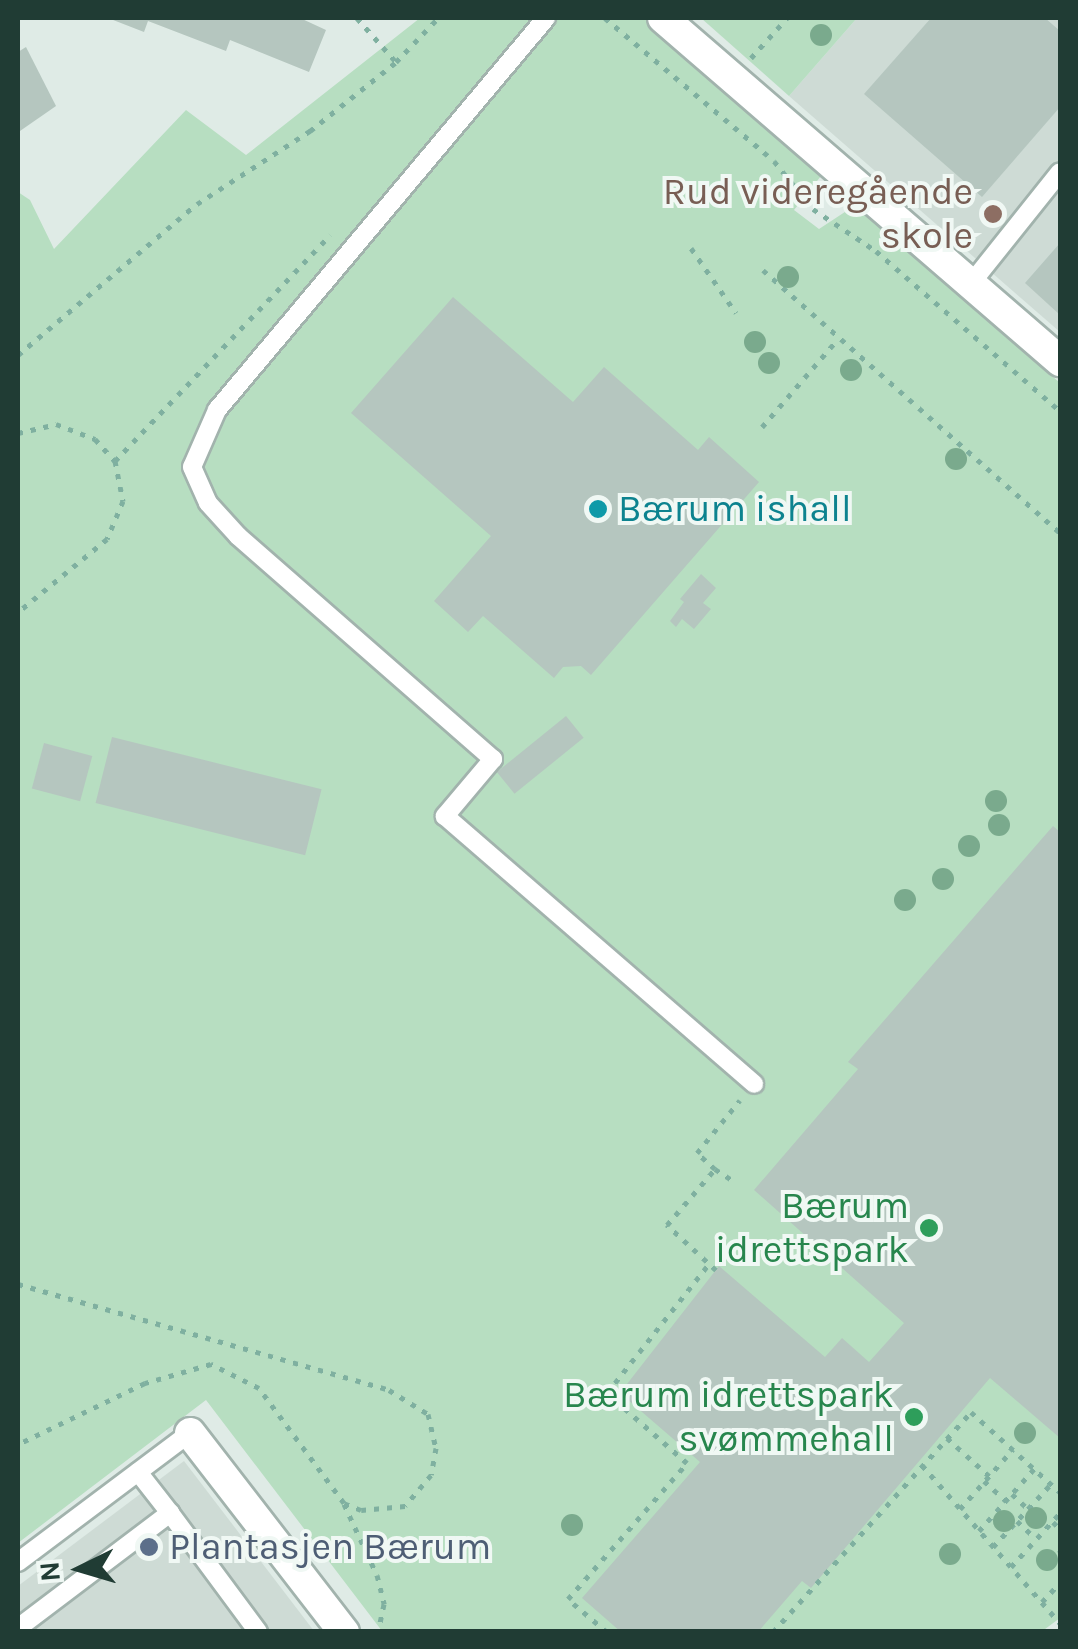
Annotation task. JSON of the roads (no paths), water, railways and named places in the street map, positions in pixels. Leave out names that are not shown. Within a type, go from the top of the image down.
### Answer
[{"type":"street","points":[[663,18],[1060,361]]},
{"type":"street","points":[[190,1433],[344,1632]]},
{"type":"lane","points":[[546,18],[216,410],[192,466],[208,503],[238,536],[492,759],[445,816],[754,1084]]},
{"type":"lane","points":[[973,282],[1060,172]]},
{"type":"lane","points":[[18,1562],[190,1433]]},
{"type":"lane","points":[[138,1472],[258,1632]]},
{"type":"lane","points":[[18,1628],[170,1513]]},
{"type":"place","name":"Rud videregående skole","points":[[993,214]]},
{"type":"place","name":"Bærum ishall","points":[[598,509]]},
{"type":"place","name":"Bærum idrettspark","points":[[929,1228]]},
{"type":"place","name":"Bærum idrettspark svømmehall","points":[[914,1417]]},
{"type":"place","name":"Plantasjen Bærum","points":[[149,1547]]}]
